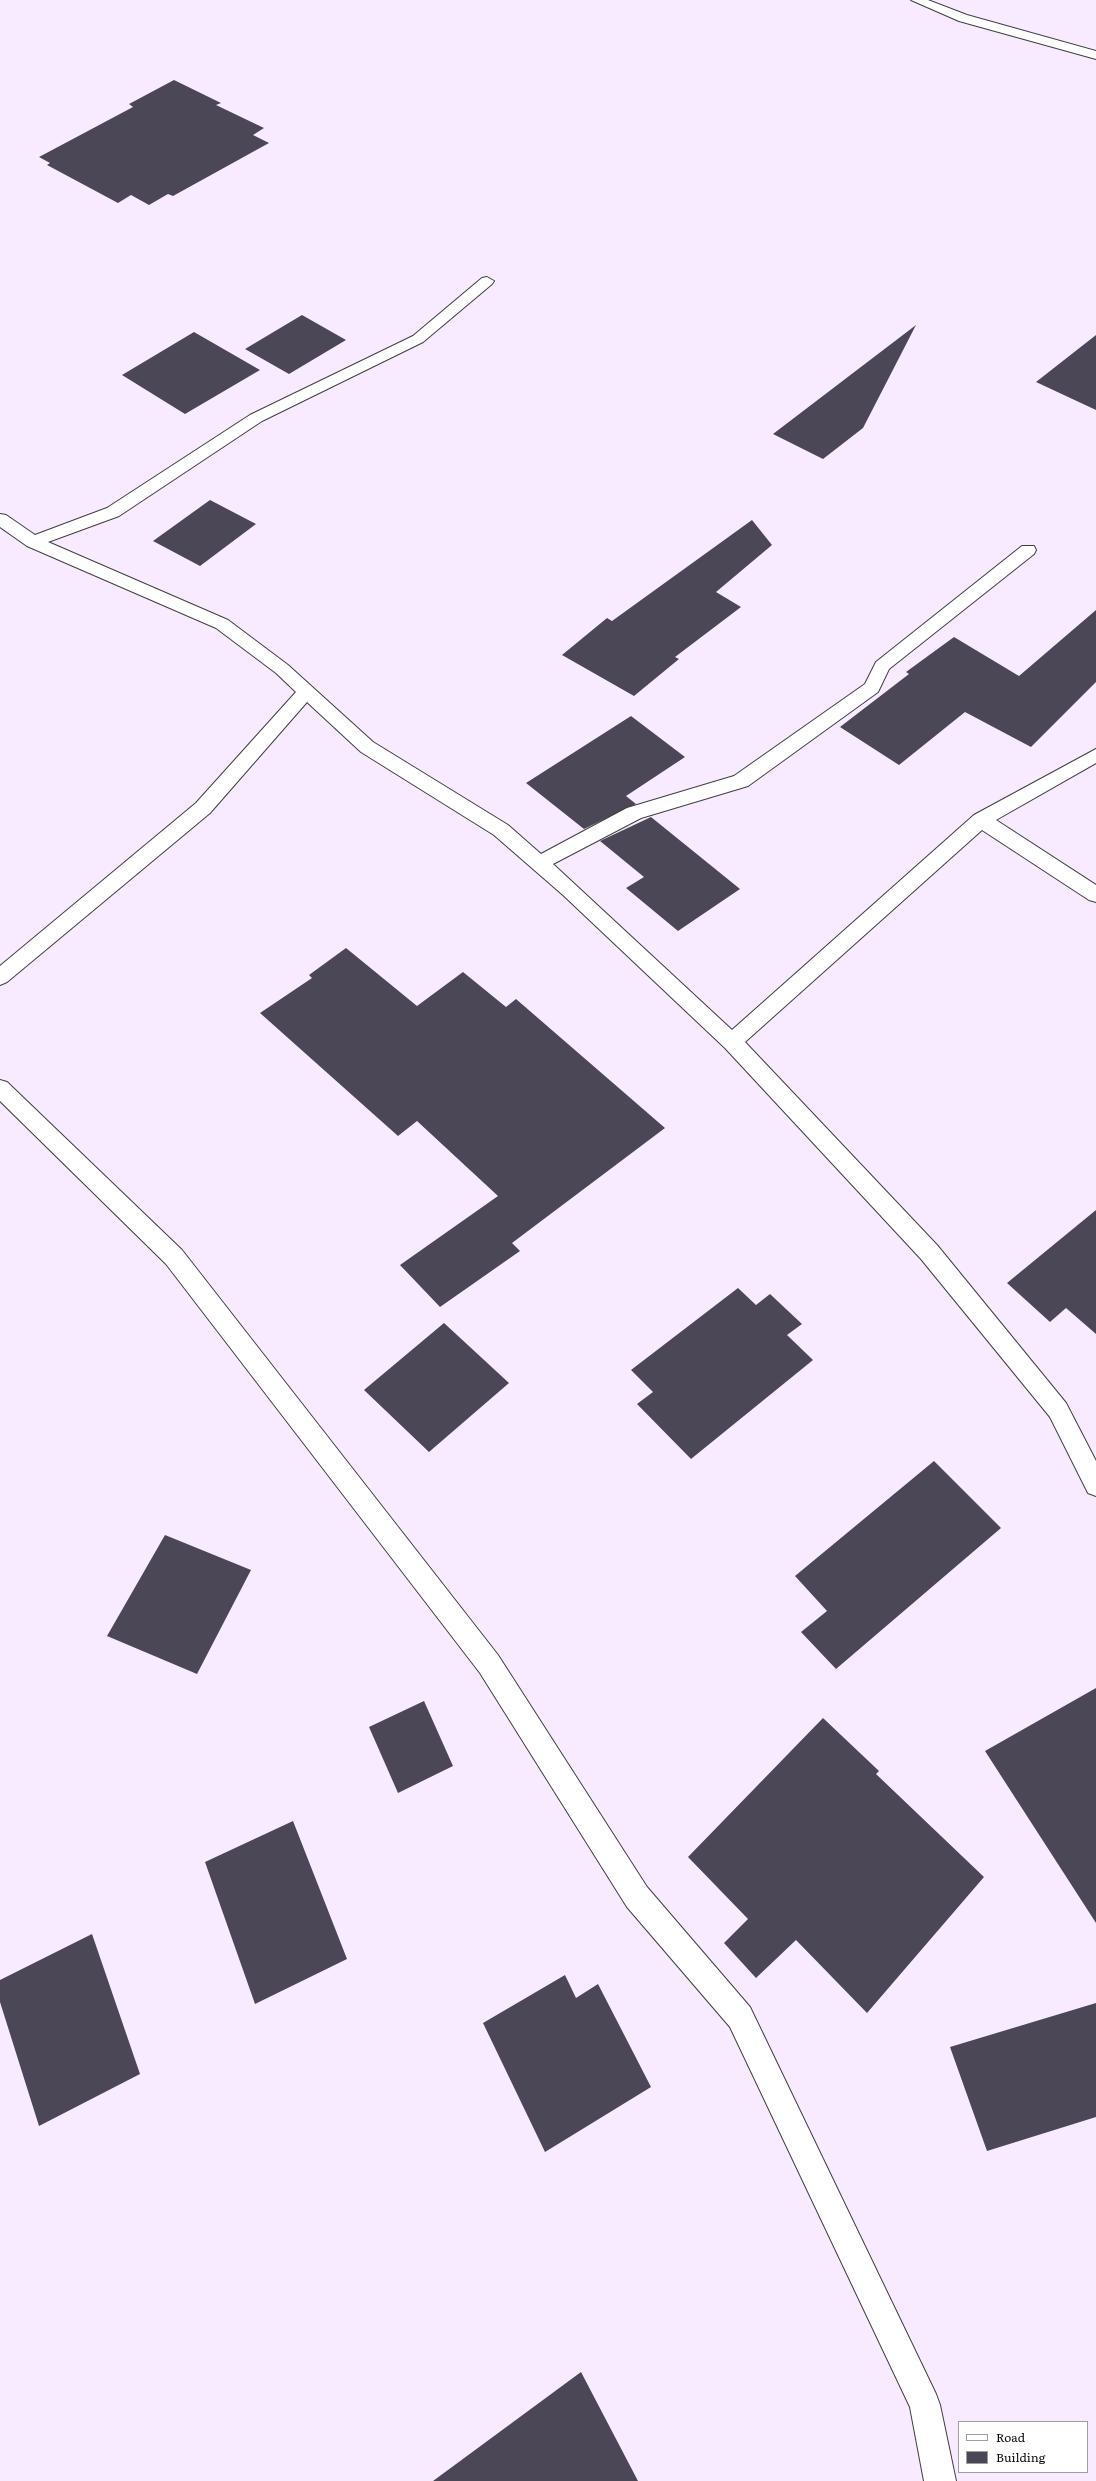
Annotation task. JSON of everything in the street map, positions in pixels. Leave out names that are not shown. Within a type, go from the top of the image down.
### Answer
[{"type":"street","points":[[917,0],[963,18],[1096,55]]},
{"type":"street","points":[[33,542],[113,512],[256,418],[418,339],[487,281]]},
{"type":"street","points":[[0,519],[33,542],[222,624],[282,669],[367,747],[501,830],[539,862],[732,1042],[929,1252],[1054,1404],[1096,1485]]},
{"type":"street","points":[[539,862],[634,813],[741,781],[872,688],[882,666],[1028,550]]},
{"type":"street","points":[[0,977],[203,808],[306,692]]},
{"type":"street","points":[[732,1042],[981,820],[1096,755]]},
{"type":"street","points":[[981,820],[1096,895]]},
{"type":"street","points":[[0,1088],[174,1257],[489,1664],[637,1898],[740,2017],[925,2405],[940,2481]]},
{"type":"building","points":[[174,80],[221,103],[216,105],[264,128],[253,135],[269,143],[173,196],[168,194],[149,205],[131,195],[118,203],[47,165],[50,163],[39,157],[133,107],[129,104]]},
{"type":"building","points":[[302,315],[346,340],[289,374],[245,349]]},
{"type":"building","points":[[916,325],[863,428],[823,459],[773,434]]},
{"type":"building","points":[[194,332],[260,370],[185,414],[122,375]]},
{"type":"building","points":[[1096,335],[1096,410],[1036,382]]},
{"type":"building","points":[[210,500],[256,524],[200,566],[153,541]]},
{"type":"building","points":[[752,520],[772,545],[716,592],[741,607],[675,657],[679,659],[634,696],[562,655],[607,618],[612,621]]},
{"type":"building","points":[[1096,610],[1096,682],[1031,747],[965,712],[899,765],[840,727],[909,674],[906,672],[954,637],[1019,676]]},
{"type":"building","points":[[631,716],[685,757],[626,796],[636,804],[584,829],[526,783]]},
{"type":"building","points":[[651,817],[740,889],[678,931],[626,888],[644,877],[600,841]]},
{"type":"building","points":[[346,948],[417,1006],[463,972],[506,1007],[516,999],[665,1128],[512,1243],[520,1251],[440,1307],[400,1265],[498,1196],[417,1121],[398,1136],[260,1013],[312,978],[309,975]]},
{"type":"building","points":[[1096,1210],[1096,1334],[1066,1308],[1050,1322],[1007,1283]]},
{"type":"building","points":[[738,1288],[756,1305],[770,1294],[802,1324],[787,1335],[813,1360],[691,1459],[637,1404],[653,1392],[631,1370]]},
{"type":"building","points":[[444,1323],[509,1383],[429,1452],[364,1390]]},
{"type":"building","points":[[934,1461],[1001,1528],[836,1669],[801,1632],[827,1611],[795,1576]]},
{"type":"building","points":[[165,1535],[251,1570],[197,1674],[107,1636]]},
{"type":"building","points":[[1096,1688],[1096,1923],[985,1751]]},
{"type":"building","points":[[424,1701],[453,1766],[398,1793],[369,1727]]},
{"type":"building","points":[[823,1718],[879,1771],[876,1774],[984,1877],[867,2013],[796,1940],[756,1978],[724,1943],[748,1919],[688,1857]]},
{"type":"building","points":[[293,1821],[347,1959],[255,2004],[205,1862]]},
{"type":"building","points":[[92,1934],[140,2074],[39,2126],[0,2002],[0,1980]]},
{"type":"building","points":[[565,1975],[576,1998],[598,1984],[651,2087],[545,2152],[483,2023]]},
{"type":"building","points":[[1096,2003],[1096,2117],[987,2151],[950,2047]]},
{"type":"building","points":[[581,2372],[638,2481],[433,2481]]}]
